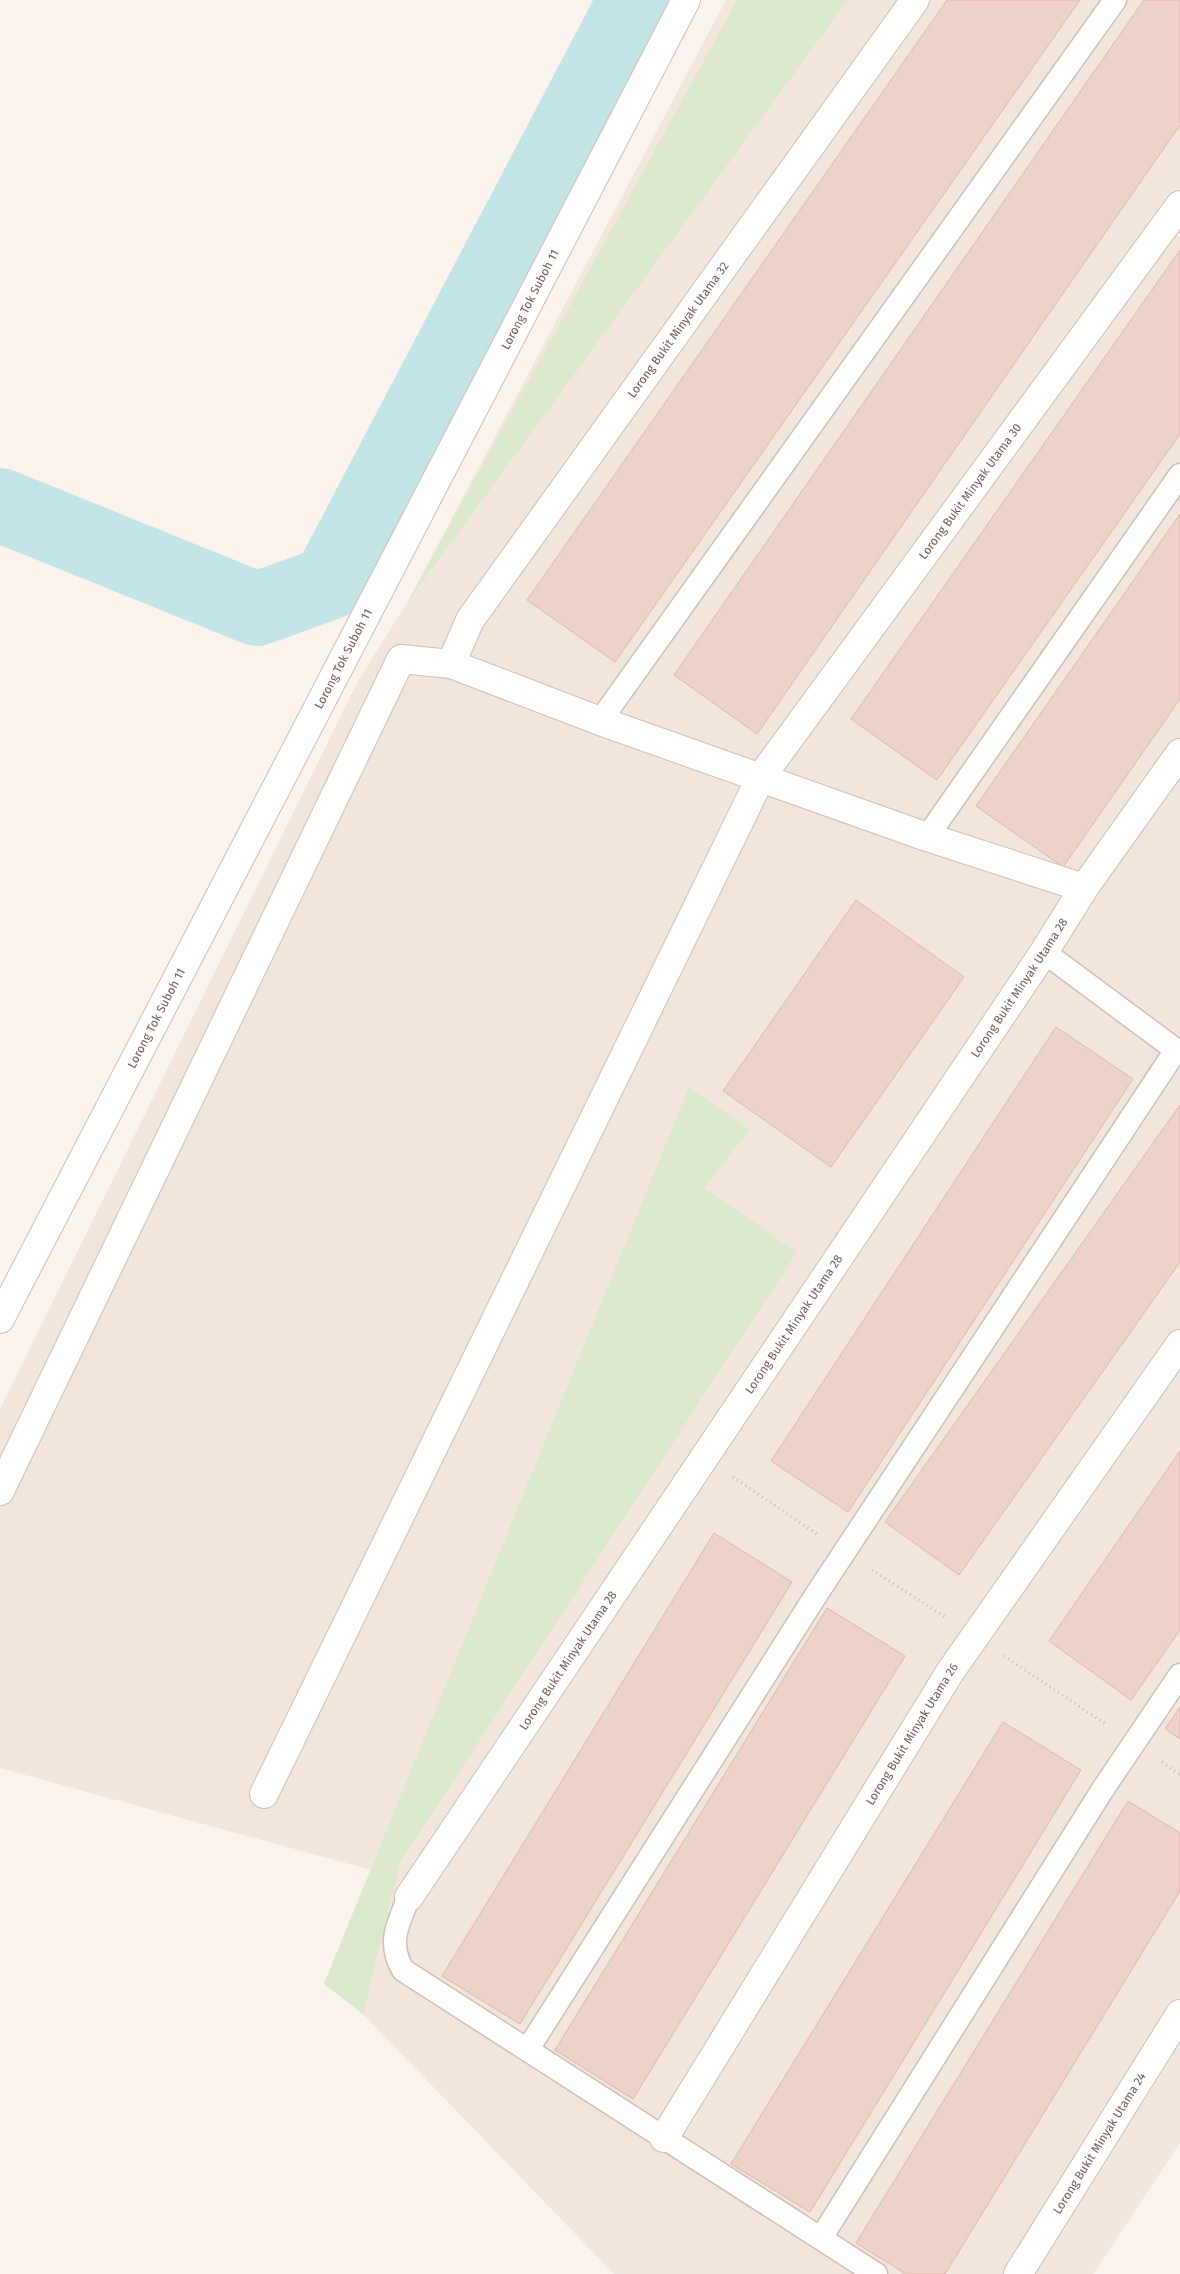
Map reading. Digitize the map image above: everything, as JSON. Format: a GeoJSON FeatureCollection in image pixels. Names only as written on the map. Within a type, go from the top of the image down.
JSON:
{"type":"FeatureCollection","features":[{"type":"Feature","properties":{"kind":"street","name":"Lorong Tok Suboh 11"},"geometry":{"type":"LineString","coordinates":[[0,1319],[686,0]]}},
{"type":"Feature","properties":{"kind":"street","name":"Lorong Bukit Minyak Utama 32"},"geometry":{"type":"LineString","coordinates":[[451,664],[470,620],[914,0]]}},
{"type":"Feature","properties":{"kind":"street","name":"Lorong Bukit Minyak Utama 30"},"geometry":{"type":"LineString","coordinates":[[264,1794],[761,777],[1180,204]]}},
{"type":"Feature","properties":{"kind":"street"},"geometry":{"type":"LineString","coordinates":[[0,1491],[401,659],[451,664],[600,721],[927,837],[1084,888]]}},
{"type":"Feature","properties":{"kind":"street","name":"Lorong Bukit Minyak Utama 28"},"geometry":{"type":"LineString","coordinates":[[409,1897],[1044,952],[1084,888],[1180,753]]}},
{"type":"Feature","properties":{"kind":"street","name":"Lorong Bukit Minyak Utama 26"},"geometry":{"type":"LineString","coordinates":[[664,2138],[950,1672],[1180,1344]]}},
{"type":"Feature","properties":{"kind":"street","name":"Lorong Bukit Minyak Utama 24"},"geometry":{"type":"LineString","coordinates":[[1018,2274],[1180,2014]]}},
{"type":"Feature","properties":{"kind":"lane"},"geometry":{"type":"LineString","coordinates":[[600,721],[1115,0]]}},
{"type":"Feature","properties":{"kind":"lane"},"geometry":{"type":"LineString","coordinates":[[927,837],[1180,476]]}},
{"type":"Feature","properties":{"kind":"lane"},"geometry":{"type":"LineString","coordinates":[[528,2049],[844,1552],[1176,1050],[1044,952]]}},
{"type":"Feature","properties":{"kind":"lane"},"geometry":{"type":"LineString","coordinates":[[821,2238],[1103,1789],[1180,1675]]}},
{"type":"Feature","properties":{"kind":"lane"},"geometry":{"type":"LineString","coordinates":[[409,1897],[398,1924],[394,1942],[397,1960],[403,1970],[876,2274]]}},
{"type":"Feature","properties":{"kind":"path"},"geometry":{"type":"LineString","coordinates":[[704,1457],[844,1552],[975,1636],[1180,1775]]}},
{"type":"Feature","properties":{"kind":"shaded area"},"geometry":{"type":"Polygon","coordinates":[[[726,0],[1180,0],[1180,2143],[1093,2274],[614,2274],[363,2014],[324,1984],[371,1870],[0,1768],[0,1409],[358,681],[407,603],[726,0]]]}},
{"type":"Feature","properties":{"kind":"green space"},"geometry":{"type":"Polygon","coordinates":[[[737,0],[848,0],[407,603],[737,0]]]}},
{"type":"Feature","properties":{"kind":"green space"},"geometry":{"type":"Polygon","coordinates":[[[689,1087],[750,1130],[704,1188],[797,1252],[400,1863],[363,2014],[324,1984],[689,1087]]]}},
{"type":"Feature","properties":{"kind":"building"},"geometry":{"type":"Polygon","coordinates":[[[947,0],[1080,0],[615,662],[527,600],[947,0]]]}},
{"type":"Feature","properties":{"kind":"building"},"geometry":{"type":"Polygon","coordinates":[[[1144,0],[1180,0],[1180,125],[757,734],[674,675],[1144,0]]]}},
{"type":"Feature","properties":{"kind":"building"},"geometry":{"type":"Polygon","coordinates":[[[1180,250],[1180,434],[937,780],[851,719],[1180,250]]]}},
{"type":"Feature","properties":{"kind":"building"},"geometry":{"type":"Polygon","coordinates":[[[1180,514],[1180,699],[1063,867],[976,806],[1180,514]]]}},
{"type":"Feature","properties":{"kind":"building"},"geometry":{"type":"Polygon","coordinates":[[[856,900],[964,977],[831,1167],[723,1091],[856,900]]]}},
{"type":"Feature","properties":{"kind":"building"},"geometry":{"type":"Polygon","coordinates":[[[1056,1027],[1133,1079],[848,1512],[771,1461],[1056,1027]]]}},
{"type":"Feature","properties":{"kind":"building"},"geometry":{"type":"Polygon","coordinates":[[[1180,1105],[1180,1262],[959,1575],[885,1522],[1180,1105]]]}},
{"type":"Feature","properties":{"kind":"building"},"geometry":{"type":"Polygon","coordinates":[[[1180,1451],[1180,1630],[1131,1700],[1049,1641],[1180,1451]]]}},
{"type":"Feature","properties":{"kind":"building"},"geometry":{"type":"Polygon","coordinates":[[[714,1533],[792,1582],[520,2024],[442,1976],[714,1533]]]}},
{"type":"Feature","properties":{"kind":"building"},"geometry":{"type":"Polygon","coordinates":[[[827,1608],[905,1656],[633,2099],[555,2050],[827,1608]]]}},
{"type":"Feature","properties":{"kind":"building"},"geometry":{"type":"Polygon","coordinates":[[[1180,1707],[1180,1739],[1165,1729],[1180,1707]]]}},
{"type":"Feature","properties":{"kind":"building"},"geometry":{"type":"Polygon","coordinates":[[[1003,1722],[1081,1770],[810,2212],[731,2164],[1003,1722]]]}},
{"type":"Feature","properties":{"kind":"building"},"geometry":{"type":"Polygon","coordinates":[[[1128,1801],[1180,1833],[1180,1891],[945,2274],[906,2274],[856,2243],[1128,1801]]]}},
{"type":"Feature","properties":{"kind":"waterway"},"geometry":{"type":"LineString","coordinates":[[0,505],[257,609],[329,583],[635,0]]}}]}
